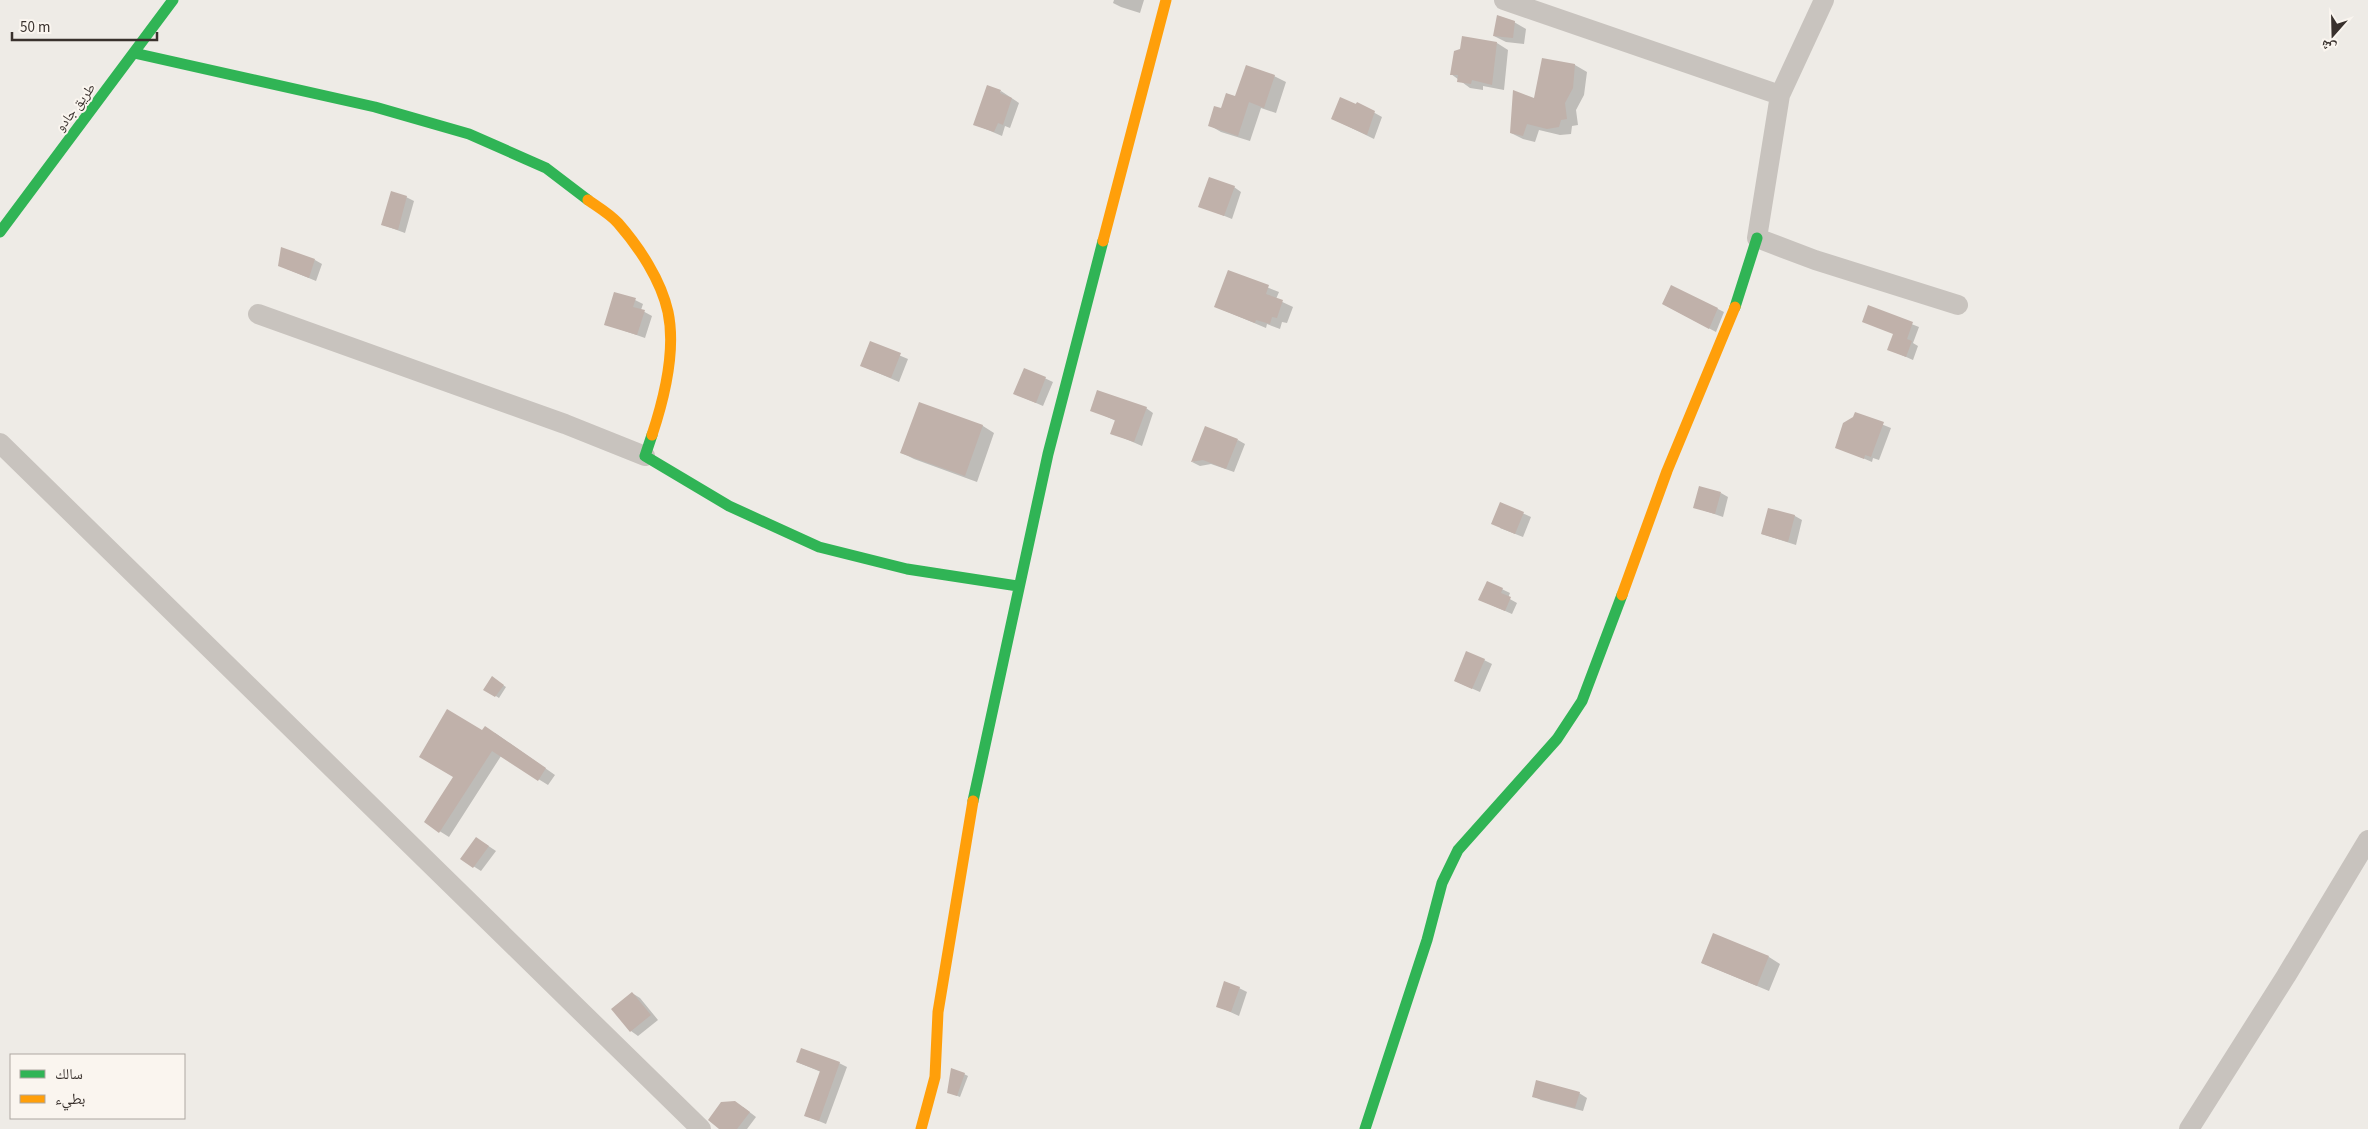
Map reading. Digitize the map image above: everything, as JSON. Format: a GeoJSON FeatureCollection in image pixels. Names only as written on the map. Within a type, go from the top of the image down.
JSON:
{"type":"FeatureCollection","features":[{"type":"Feature","properties":{"kind":"main road","name":"طريق جادو"},"geometry":{"type":"LineString","coordinates":[[0,232],[173,0]]}},
{"type":"Feature","properties":{"kind":"main road"},"geometry":{"type":"LineString","coordinates":[[921,1129],[935,1076],[938,1012],[957,909],[976,784],[1018,586],[1048,454],[1166,0]]}},
{"type":"Feature","properties":{"kind":"main road"},"geometry":{"type":"LineString","coordinates":[[134,53],[375,107],[469,134],[546,168],[617,222],[651,269],[668,312],[670,357],[663,403],[645,456],[729,506],[819,547],[907,569],[1018,586]]}},
{"type":"Feature","properties":{"kind":"main road"},"geometry":{"type":"LineString","coordinates":[[1365,1129],[1427,940],[1442,883],[1458,850],[1558,739],[1582,701],[1667,471],[1735,308],[1757,238]]}},
{"type":"Feature","properties":{"kind":"street"},"geometry":{"type":"LineString","coordinates":[[1504,0],[1780,96]]}},
{"type":"Feature","properties":{"kind":"street"},"geometry":{"type":"LineString","coordinates":[[1824,0],[1780,96],[1757,238],[1815,260],[1958,305]]}},
{"type":"Feature","properties":{"kind":"street"},"geometry":{"type":"LineString","coordinates":[[258,314],[565,424],[645,456]]}},
{"type":"Feature","properties":{"kind":"street"},"geometry":{"type":"LineString","coordinates":[[0,443],[701,1129]]}},
{"type":"Feature","properties":{"kind":"street"},"geometry":{"type":"LineString","coordinates":[[2190,1129],[2291,968],[2368,840]]}},
{"type":"Feature","properties":{"kind":"building"},"geometry":{"type":"Polygon","coordinates":[[[1497,15],[1515,21],[1513,38],[1493,36],[1497,15]]]}},
{"type":"Feature","properties":{"kind":"building"},"geometry":{"type":"Polygon","coordinates":[[[1462,36],[1497,42],[1492,85],[1472,80],[1471,84],[1457,82],[1458,75],[1450,75],[1454,51],[1460,49],[1462,36]]]}},
{"type":"Feature","properties":{"kind":"building"},"geometry":{"type":"Polygon","coordinates":[[[1542,58],[1575,64],[1573,88],[1565,103],[1567,119],[1561,120],[1559,127],[1547,129],[1527,124],[1523,136],[1510,133],[1513,90],[1534,98],[1542,58]]]}},
{"type":"Feature","properties":{"kind":"building"},"geometry":{"type":"Polygon","coordinates":[[[1246,65],[1275,75],[1264,108],[1249,102],[1238,136],[1208,126],[1214,106],[1221,108],[1226,93],[1235,96],[1246,65]]]}},
{"type":"Feature","properties":{"kind":"building"},"geometry":{"type":"Polygon","coordinates":[[[987,85],[1001,90],[1000,93],[1012,98],[1003,125],[998,123],[994,132],[973,125],[987,85]]]}},
{"type":"Feature","properties":{"kind":"building"},"geometry":{"type":"Polygon","coordinates":[[[1340,97],[1356,104],[1357,102],[1375,111],[1367,135],[1331,119],[1340,97]]]}},
{"type":"Feature","properties":{"kind":"building"},"geometry":{"type":"Polygon","coordinates":[[[1209,177],[1235,186],[1224,216],[1198,207],[1209,177]]]}},
{"type":"Feature","properties":{"kind":"building"},"geometry":{"type":"Polygon","coordinates":[[[391,191],[407,196],[398,230],[381,225],[391,191]]]}},
{"type":"Feature","properties":{"kind":"building"},"geometry":{"type":"Polygon","coordinates":[[[281,247],[315,259],[309,278],[278,266],[281,247]]]}},
{"type":"Feature","properties":{"kind":"building"},"geometry":{"type":"Polygon","coordinates":[[[1228,270],[1269,285],[1266,294],[1283,300],[1277,318],[1272,317],[1270,324],[1256,320],[1255,323],[1214,307],[1228,270]]]}},
{"type":"Feature","properties":{"kind":"building"},"geometry":{"type":"Polygon","coordinates":[[[1671,285],[1718,308],[1709,329],[1662,304],[1671,285]]]}},
{"type":"Feature","properties":{"kind":"building"},"geometry":{"type":"Polygon","coordinates":[[[614,292],[636,298],[633,307],[645,310],[637,335],[604,325],[614,292]]]}},
{"type":"Feature","properties":{"kind":"building"},"geometry":{"type":"Polygon","coordinates":[[[1868,305],[1913,322],[1907,339],[1912,341],[1906,357],[1887,350],[1893,334],[1862,322],[1868,305]]]}},
{"type":"Feature","properties":{"kind":"building"},"geometry":{"type":"Polygon","coordinates":[[[870,341],[901,353],[891,378],[860,366],[870,341]]]}},
{"type":"Feature","properties":{"kind":"building"},"geometry":{"type":"Polygon","coordinates":[[[1024,368],[1046,377],[1036,403],[1013,394],[1024,368]]]}},
{"type":"Feature","properties":{"kind":"building"},"geometry":{"type":"Polygon","coordinates":[[[1097,390],[1147,407],[1134,442],[1110,434],[1115,420],[1090,411],[1097,390]]]}},
{"type":"Feature","properties":{"kind":"building"},"geometry":{"type":"Polygon","coordinates":[[[919,402],[983,425],[965,476],[900,453],[919,402]]]}},
{"type":"Feature","properties":{"kind":"building"},"geometry":{"type":"Polygon","coordinates":[[[1855,412],[1884,422],[1871,457],[1865,455],[1864,459],[1835,448],[1843,423],[1853,417],[1855,412]]]}},
{"type":"Feature","properties":{"kind":"building"},"geometry":{"type":"Polygon","coordinates":[[[1205,426],[1238,439],[1226,469],[1203,460],[1191,462],[1205,426]]]}},
{"type":"Feature","properties":{"kind":"building"},"geometry":{"type":"Polygon","coordinates":[[[1699,486],[1721,492],[1715,514],[1693,508],[1699,486]]]}},
{"type":"Feature","properties":{"kind":"building"},"geometry":{"type":"Polygon","coordinates":[[[1500,502],[1524,512],[1515,534],[1491,524],[1500,502]]]}},
{"type":"Feature","properties":{"kind":"building"},"geometry":{"type":"Polygon","coordinates":[[[1768,508],[1795,515],[1788,542],[1761,534],[1768,508]]]}},
{"type":"Feature","properties":{"kind":"building"},"geometry":{"type":"Polygon","coordinates":[[[1487,581],[1503,588],[1501,593],[1511,597],[1505,611],[1478,600],[1487,581]]]}},
{"type":"Feature","properties":{"kind":"building"},"geometry":{"type":"Polygon","coordinates":[[[1466,651],[1485,659],[1472,689],[1454,681],[1466,651]]]}},
{"type":"Feature","properties":{"kind":"building"},"geometry":{"type":"Polygon","coordinates":[[[492,676],[504,685],[495,697],[483,690],[492,676]]]}},
{"type":"Feature","properties":{"kind":"building"},"geometry":{"type":"Polygon","coordinates":[[[447,709],[482,730],[485,726],[546,768],[538,781],[492,751],[439,833],[424,822],[453,777],[419,757],[447,709]]]}},
{"type":"Feature","properties":{"kind":"building"},"geometry":{"type":"Polygon","coordinates":[[[476,837],[489,846],[473,868],[460,859],[476,837]]]}},
{"type":"Feature","properties":{"kind":"building"},"geometry":{"type":"Polygon","coordinates":[[[1713,933],[1769,956],[1757,986],[1701,963],[1713,933]]]}},
{"type":"Feature","properties":{"kind":"building"},"geometry":{"type":"Polygon","coordinates":[[[1224,981],[1240,987],[1231,1012],[1216,1007],[1224,981]]]}},
{"type":"Feature","properties":{"kind":"building"},"geometry":{"type":"Polygon","coordinates":[[[632,992],[651,1015],[630,1032],[611,1009],[632,992]]]}},
{"type":"Feature","properties":{"kind":"building"},"geometry":{"type":"Polygon","coordinates":[[[801,1048],[840,1062],[819,1121],[804,1116],[820,1071],[796,1062],[801,1048]]]}},
{"type":"Feature","properties":{"kind":"building"},"geometry":{"type":"Polygon","coordinates":[[[951,1068],[965,1073],[957,1096],[947,1093],[951,1068]]]}},
{"type":"Feature","properties":{"kind":"building"},"geometry":{"type":"Polygon","coordinates":[[[1536,1080],[1580,1092],[1575,1108],[1532,1097],[1536,1080]]]}},
{"type":"Feature","properties":{"kind":"building"},"geometry":{"type":"Polygon","coordinates":[[[735,1101],[750,1112],[737,1129],[719,1129],[708,1120],[721,1102],[735,1101]]]}},
{"type":"Feature","properties":{"kind":"traffic: fast"},"geometry":{"type":"LineString","coordinates":[[0,232],[173,0]]}},
{"type":"Feature","properties":{"kind":"traffic: fast"},"geometry":{"type":"LineString","coordinates":[[134,53],[375,107],[469,134],[546,168],[588,200]]}},
{"type":"Feature","properties":{"kind":"traffic: fast"},"geometry":{"type":"LineString","coordinates":[[1735,307],[1757,238]]}},
{"type":"Feature","properties":{"kind":"traffic: fast"},"geometry":{"type":"LineString","coordinates":[[973,801],[1048,454],[1103,241]]}},
{"type":"Feature","properties":{"kind":"traffic: fast"},"geometry":{"type":"LineString","coordinates":[[652,435],[645,456],[729,506],[819,547],[907,569],[1018,586]]}},
{"type":"Feature","properties":{"kind":"traffic: fast"},"geometry":{"type":"LineString","coordinates":[[1365,1129],[1427,940],[1442,883],[1458,850],[1557,739],[1582,701],[1622,595]]}},
{"type":"Feature","properties":{"kind":"traffic: slow"},"geometry":{"type":"LineString","coordinates":[[1103,241],[1166,0]]}},
{"type":"Feature","properties":{"kind":"traffic: slow"},"geometry":{"type":"LineString","coordinates":[[588,200],[615,220],[626,232],[655,276],[665,300],[670,327],[670,358],[661,406],[652,435]]}},
{"type":"Feature","properties":{"kind":"traffic: slow"},"geometry":{"type":"LineString","coordinates":[[1622,595],[1667,471],[1735,307]]}},
{"type":"Feature","properties":{"kind":"traffic: slow"},"geometry":{"type":"LineString","coordinates":[[921,1129],[935,1077],[938,1012],[973,801]]}}]}
